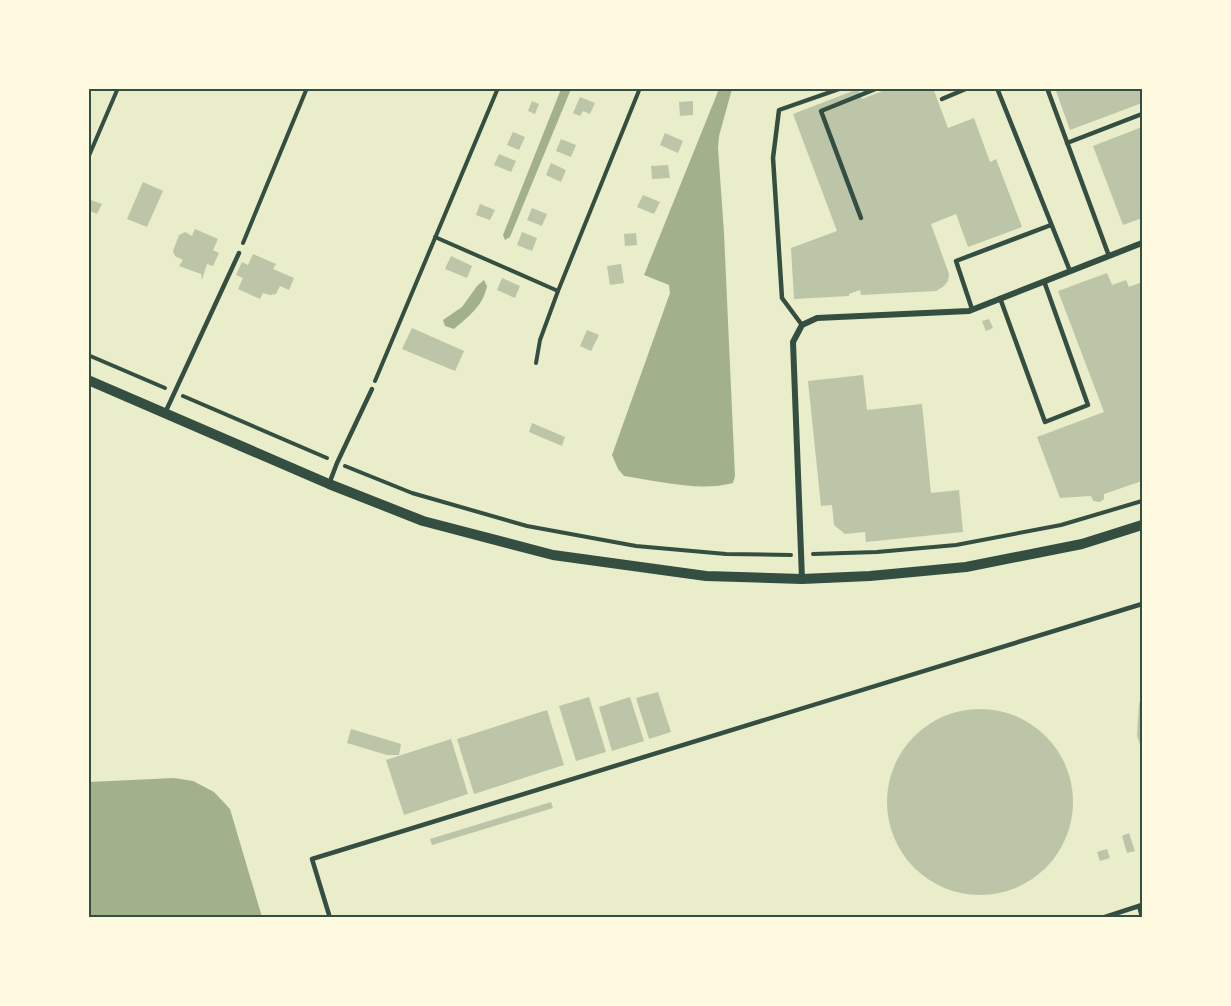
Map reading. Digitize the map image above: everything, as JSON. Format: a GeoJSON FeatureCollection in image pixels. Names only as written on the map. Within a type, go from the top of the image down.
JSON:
{"type":"FeatureCollection","features":[{"type":"Feature","properties":{"kind":"street"},"geometry":{"type":"LineString","coordinates":[[802,579],[793,342],[802,325],[817,318],[969,310],[1143,243]]}},
{"type":"Feature","properties":{"kind":"street"},"geometry":{"type":"LineString","coordinates":[[88,380],[329,484],[423,521],[553,555],[706,576],[802,579],[870,576],[966,567],[1082,544],[1143,525]]}},
{"type":"Feature","properties":{"kind":"lane"},"geometry":{"type":"LineString","coordinates":[[802,325],[782,298],[772,158],[779,110],[842,88]]}},
{"type":"Feature","properties":{"kind":"lane"},"geometry":{"type":"LineString","coordinates":[[861,218],[821,111],[878,88]]}},
{"type":"Feature","properties":{"kind":"lane"},"geometry":{"type":"LineString","coordinates":[[942,99],[968,88]]}},
{"type":"Feature","properties":{"kind":"lane"},"geometry":{"type":"LineString","coordinates":[[997,88],[1070,271]]}},
{"type":"Feature","properties":{"kind":"lane"},"geometry":{"type":"LineString","coordinates":[[1047,88],[1109,256]]}},
{"type":"Feature","properties":{"kind":"lane"},"geometry":{"type":"LineString","coordinates":[[1067,143],[1143,114]]}},
{"type":"Feature","properties":{"kind":"lane"},"geometry":{"type":"LineString","coordinates":[[972,309],[956,261],[1051,225]]}},
{"type":"Feature","properties":{"kind":"lane"},"geometry":{"type":"LineString","coordinates":[[165,413],[239,253]]}},
{"type":"Feature","properties":{"kind":"lane"},"geometry":{"type":"LineString","coordinates":[[1000,298],[1045,422],[1088,405],[1044,281]]}},
{"type":"Feature","properties":{"kind":"lane"},"geometry":{"type":"LineString","coordinates":[[329,484],[372,389]]}},
{"type":"Feature","properties":{"kind":"lane"},"geometry":{"type":"LineString","coordinates":[[330,918],[312,859],[1143,604]]}},
{"type":"Feature","properties":{"kind":"lane"},"geometry":{"type":"LineString","coordinates":[[1102,918],[1141,906],[1143,917]]}},
{"type":"Feature","properties":{"kind":"path"},"geometry":{"type":"LineString","coordinates":[[88,158],[118,88]]}},
{"type":"Feature","properties":{"kind":"path"},"geometry":{"type":"LineString","coordinates":[[239,253],[307,88]]}},
{"type":"Feature","properties":{"kind":"path"},"geometry":{"type":"LineString","coordinates":[[372,389],[498,88]]}},
{"type":"Feature","properties":{"kind":"path"},"geometry":{"type":"LineString","coordinates":[[536,363],[540,340],[558,291],[640,88]]}},
{"type":"Feature","properties":{"kind":"path"},"geometry":{"type":"LineString","coordinates":[[435,237],[558,291]]}},
{"type":"Feature","properties":{"kind":"path"},"geometry":{"type":"LineString","coordinates":[[88,355],[412,493],[527,526],[636,546],[726,554],[801,555],[878,552],[956,545],[1061,525],[1143,501]]}},
{"type":"Feature","properties":{"kind":"shaded area"},"geometry":{"type":"Polygon","coordinates":[[[561,89],[571,89],[510,237],[505,240],[503,235],[561,89]]]}},
{"type":"Feature","properties":{"kind":"shaded area"},"geometry":{"type":"Polygon","coordinates":[[[719,89],[732,89],[718,148],[735,476],[733,483],[693,486],[624,476],[612,455],[670,293],[669,285],[644,275],[719,89]]]}},
{"type":"Feature","properties":{"kind":"shaded area"},"geometry":{"type":"Polygon","coordinates":[[[484,280],[487,286],[485,293],[475,310],[454,329],[445,326],[443,320],[462,307],[484,280]]]}},
{"type":"Feature","properties":{"kind":"shaded area"},"geometry":{"type":"Polygon","coordinates":[[[174,778],[193,781],[214,792],[230,809],[262,917],[89,917],[89,782],[174,778]]]}},
{"type":"Feature","properties":{"kind":"building"},"geometry":{"type":"Polygon","coordinates":[[[890,88],[933,88],[948,128],[974,118],[990,162],[996,159],[1022,227],[968,247],[956,214],[931,224],[949,274],[948,281],[936,291],[861,295],[860,290],[849,296],[794,299],[791,248],[837,231],[793,114],[858,89],[862,99],[890,88]]]}},
{"type":"Feature","properties":{"kind":"building"},"geometry":{"type":"Polygon","coordinates":[[[1055,88],[1142,88],[1142,103],[1070,130],[1055,88]]]}},
{"type":"Feature","properties":{"kind":"building"},"geometry":{"type":"Polygon","coordinates":[[[580,97],[595,103],[590,114],[583,111],[580,116],[573,113],[580,97]]]}},
{"type":"Feature","properties":{"kind":"building"},"geometry":{"type":"Polygon","coordinates":[[[532,101],[539,104],[535,114],[528,111],[532,101]]]}},
{"type":"Feature","properties":{"kind":"building"},"geometry":{"type":"Polygon","coordinates":[[[693,101],[693,115],[680,116],[679,102],[693,101]]]}},
{"type":"Feature","properties":{"kind":"building"},"geometry":{"type":"Polygon","coordinates":[[[1142,127],[1142,218],[1123,225],[1093,146],[1142,127]]]}},
{"type":"Feature","properties":{"kind":"building"},"geometry":{"type":"Polygon","coordinates":[[[513,132],[525,137],[519,150],[507,145],[513,132]]]}},
{"type":"Feature","properties":{"kind":"building"},"geometry":{"type":"Polygon","coordinates":[[[665,133],[683,141],[678,153],[660,145],[665,133]]]}},
{"type":"Feature","properties":{"kind":"building"},"geometry":{"type":"Polygon","coordinates":[[[561,139],[576,145],[571,157],[556,151],[561,139]]]}},
{"type":"Feature","properties":{"kind":"building"},"geometry":{"type":"Polygon","coordinates":[[[499,154],[516,161],[511,172],[494,165],[499,154]]]}},
{"type":"Feature","properties":{"kind":"building"},"geometry":{"type":"Polygon","coordinates":[[[551,163],[566,170],[561,182],[546,175],[551,163]]]}},
{"type":"Feature","properties":{"kind":"building"},"geometry":{"type":"Polygon","coordinates":[[[668,165],[670,178],[652,179],[651,166],[668,165]]]}},
{"type":"Feature","properties":{"kind":"building"},"geometry":{"type":"Polygon","coordinates":[[[143,182],[163,191],[147,227],[127,219],[143,182]]]}},
{"type":"Feature","properties":{"kind":"building"},"geometry":{"type":"Polygon","coordinates":[[[643,195],[660,202],[654,214],[637,207],[643,195]]]}},
{"type":"Feature","properties":{"kind":"building"},"geometry":{"type":"Polygon","coordinates":[[[88,199],[102,204],[97,214],[88,210],[88,199]]]}},
{"type":"Feature","properties":{"kind":"building"},"geometry":{"type":"Polygon","coordinates":[[[480,204],[495,210],[490,220],[476,215],[480,204]]]}},
{"type":"Feature","properties":{"kind":"building"},"geometry":{"type":"Polygon","coordinates":[[[532,208],[547,214],[542,226],[527,220],[532,208]]]}},
{"type":"Feature","properties":{"kind":"building"},"geometry":{"type":"Polygon","coordinates":[[[195,229],[218,239],[213,250],[219,253],[213,266],[207,264],[202,280],[201,274],[179,266],[183,260],[175,256],[173,251],[179,235],[185,232],[192,236],[195,229]]]}},
{"type":"Feature","properties":{"kind":"building"},"geometry":{"type":"Polygon","coordinates":[[[522,232],[537,238],[532,251],[517,245],[522,232]]]}},
{"type":"Feature","properties":{"kind":"building"},"geometry":{"type":"Polygon","coordinates":[[[636,233],[637,245],[625,246],[624,234],[636,233]]]}},
{"type":"Feature","properties":{"kind":"building"},"geometry":{"type":"Polygon","coordinates":[[[253,254],[276,264],[273,269],[294,278],[289,290],[280,286],[276,294],[263,293],[260,299],[238,289],[243,278],[236,275],[242,262],[248,265],[253,254]]]}},
{"type":"Feature","properties":{"kind":"building"},"geometry":{"type":"Polygon","coordinates":[[[451,256],[472,266],[467,278],[445,269],[451,256]]]}},
{"type":"Feature","properties":{"kind":"building"},"geometry":{"type":"Polygon","coordinates":[[[621,264],[624,283],[610,285],[607,266],[621,264]]]}},
{"type":"Feature","properties":{"kind":"building"},"geometry":{"type":"Polygon","coordinates":[[[1107,273],[1112,285],[1126,280],[1129,287],[1142,282],[1142,481],[1104,494],[1104,499],[1100,502],[1093,501],[1091,496],[1060,498],[1037,437],[1104,412],[1058,291],[1107,273]]]}},
{"type":"Feature","properties":{"kind":"building"},"geometry":{"type":"Polygon","coordinates":[[[502,278],[520,286],[515,298],[497,290],[502,278]]]}},
{"type":"Feature","properties":{"kind":"building"},"geometry":{"type":"Polygon","coordinates":[[[989,319],[993,328],[986,331],[982,321],[989,319]]]}},
{"type":"Feature","properties":{"kind":"building"},"geometry":{"type":"Polygon","coordinates":[[[412,328],[464,351],[455,371],[402,349],[412,328]]]}},
{"type":"Feature","properties":{"kind":"building"},"geometry":{"type":"Polygon","coordinates":[[[587,330],[599,335],[591,351],[580,346],[587,330]]]}},
{"type":"Feature","properties":{"kind":"building"},"geometry":{"type":"Polygon","coordinates":[[[863,375],[867,410],[922,404],[931,493],[959,490],[963,532],[866,542],[865,532],[845,534],[834,525],[832,505],[821,506],[808,381],[863,375]]]}},
{"type":"Feature","properties":{"kind":"building"},"geometry":{"type":"Polygon","coordinates":[[[532,423],[565,437],[562,446],[529,432],[532,423]]]}},
{"type":"Feature","properties":{"kind":"building"},"geometry":{"type":"Polygon","coordinates":[[[658,692],[671,732],[649,739],[636,698],[658,692]]]}},
{"type":"Feature","properties":{"kind":"building"},"geometry":{"type":"Polygon","coordinates":[[[1142,696],[1142,751],[1137,736],[1139,704],[1142,696]]]}},
{"type":"Feature","properties":{"kind":"building"},"geometry":{"type":"Polygon","coordinates":[[[589,697],[606,752],[576,761],[559,706],[589,697]]]}},
{"type":"Feature","properties":{"kind":"building"},"geometry":{"type":"Polygon","coordinates":[[[630,697],[644,741],[612,751],[599,707],[630,697]]]}},
{"type":"Feature","properties":{"kind":"building"},"geometry":{"type":"Polygon","coordinates":[[[980,709],[1015,716],[1046,736],[1066,767],[1073,802],[1066,837],[1046,868],[1015,888],[980,895],[945,888],[914,868],[894,837],[887,802],[894,767],[914,736],[945,716],[980,709]]]}},
{"type":"Feature","properties":{"kind":"building"},"geometry":{"type":"Polygon","coordinates":[[[547,710],[564,765],[474,794],[457,739],[547,710]]]}},
{"type":"Feature","properties":{"kind":"building"},"geometry":{"type":"Polygon","coordinates":[[[351,729],[401,744],[399,755],[387,755],[347,743],[351,729]]]}},
{"type":"Feature","properties":{"kind":"building"},"geometry":{"type":"Polygon","coordinates":[[[451,739],[468,794],[404,815],[386,760],[451,739]]]}},
{"type":"Feature","properties":{"kind":"building"},"geometry":{"type":"Polygon","coordinates":[[[551,802],[553,808],[432,845],[430,839],[551,802]]]}},
{"type":"Feature","properties":{"kind":"building"},"geometry":{"type":"Polygon","coordinates":[[[1129,833],[1135,851],[1127,853],[1122,836],[1129,833]]]}},
{"type":"Feature","properties":{"kind":"building"},"geometry":{"type":"Polygon","coordinates":[[[1107,849],[1110,858],[1100,861],[1097,852],[1107,849]]]}}]}
